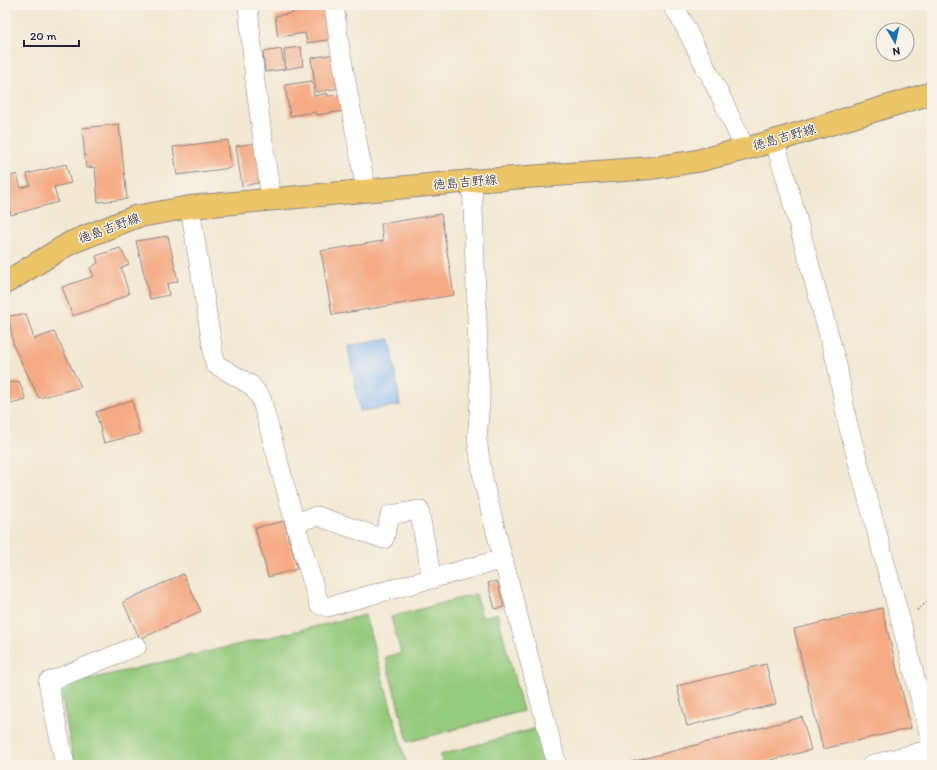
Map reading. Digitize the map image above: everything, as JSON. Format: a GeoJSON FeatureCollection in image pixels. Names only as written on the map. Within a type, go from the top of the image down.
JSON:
{"type":"FeatureCollection","features":[{"type":"Feature","properties":{"kind":"main road","name":"徳島吉野線"},"geometry":{"type":"LineString","coordinates":[[5,283],[70,243],[135,217],[190,207],[472,181],[652,168],[697,161],[774,141],[932,93]]}},
{"type":"Feature","properties":{"kind":"street"},"geometry":{"type":"LineString","coordinates":[[248,5],[255,82],[271,199]]}},
{"type":"Feature","properties":{"kind":"street"},"geometry":{"type":"LineString","coordinates":[[334,5],[340,49],[366,190]]}},
{"type":"Feature","properties":{"kind":"street"},"geometry":{"type":"LineString","coordinates":[[672,5],[680,17],[722,99],[745,149]]}},
{"type":"Feature","properties":{"kind":"street"},"geometry":{"type":"LineString","coordinates":[[774,141],[785,175],[837,365],[847,421],[897,607],[932,746]]}},
{"type":"Feature","properties":{"kind":"street"},"geometry":{"type":"LineString","coordinates":[[472,181],[480,401],[477,440],[484,484],[557,765]]}},
{"type":"Feature","properties":{"kind":"street"},"geometry":{"type":"LineString","coordinates":[[190,207],[215,364],[251,384],[261,398],[319,604],[327,607],[503,559]]}},
{"type":"Feature","properties":{"kind":"street"},"geometry":{"type":"LineString","coordinates":[[295,522],[317,516],[384,539],[390,515],[419,510],[432,579]]}},
{"type":"Feature","properties":{"kind":"street"},"geometry":{"type":"LineString","coordinates":[[65,765],[48,682],[137,646]]}},
{"type":"Feature","properties":{"kind":"street"},"geometry":{"type":"LineString","coordinates":[[871,765],[932,749]]}},
{"type":"Feature","properties":{"kind":"green space"},"geometry":{"type":"Polygon","coordinates":[[[476,594],[482,617],[497,613],[523,711],[408,742],[385,657],[401,653],[391,617],[476,594]]]}},
{"type":"Feature","properties":{"kind":"green space"},"geometry":{"type":"Polygon","coordinates":[[[365,615],[407,765],[74,765],[60,686],[365,615]]]}},
{"type":"Feature","properties":{"kind":"green space"},"geometry":{"type":"Polygon","coordinates":[[[537,728],[547,765],[443,765],[440,755],[537,728]]]}},
{"type":"Feature","properties":{"kind":"water"},"geometry":{"type":"Polygon","coordinates":[[[390,339],[400,405],[360,411],[348,346],[390,339]]]}},
{"type":"Feature","properties":{"kind":"building"},"geometry":{"type":"Polygon","coordinates":[[[306,5],[328,5],[333,39],[307,43],[305,33],[278,37],[275,16],[293,13],[292,8],[306,5]]]}},
{"type":"Feature","properties":{"kind":"building"},"geometry":{"type":"Polygon","coordinates":[[[301,47],[303,66],[286,69],[284,49],[301,47]]]}},
{"type":"Feature","properties":{"kind":"building"},"geometry":{"type":"Polygon","coordinates":[[[281,49],[285,69],[265,72],[263,52],[281,49]]]}},
{"type":"Feature","properties":{"kind":"building"},"geometry":{"type":"Polygon","coordinates":[[[334,54],[340,88],[316,92],[311,58],[334,54]]]}},
{"type":"Feature","properties":{"kind":"building"},"geometry":{"type":"Polygon","coordinates":[[[312,81],[314,96],[327,93],[328,96],[342,95],[344,111],[316,115],[316,112],[290,116],[285,85],[312,81]]]}},
{"type":"Feature","properties":{"kind":"building"},"geometry":{"type":"Polygon","coordinates":[[[119,124],[127,199],[98,202],[95,167],[86,168],[82,128],[119,124]]]}},
{"type":"Feature","properties":{"kind":"building"},"geometry":{"type":"Polygon","coordinates":[[[228,140],[231,168],[177,175],[173,147],[228,140]]]}},
{"type":"Feature","properties":{"kind":"building"},"geometry":{"type":"Polygon","coordinates":[[[257,143],[263,182],[242,186],[236,146],[257,143]]]}},
{"type":"Feature","properties":{"kind":"building"},"geometry":{"type":"Polygon","coordinates":[[[66,164],[71,183],[54,187],[58,202],[11,215],[5,196],[5,178],[17,174],[21,188],[30,185],[27,174],[66,164]]]}},
{"type":"Feature","properties":{"kind":"building"},"geometry":{"type":"Polygon","coordinates":[[[441,214],[454,295],[332,315],[321,251],[383,241],[381,224],[441,214]]]}},
{"type":"Feature","properties":{"kind":"building"},"geometry":{"type":"Polygon","coordinates":[[[168,236],[178,281],[167,284],[169,295],[150,299],[136,241],[168,236]]]}},
{"type":"Feature","properties":{"kind":"building"},"geometry":{"type":"Polygon","coordinates":[[[120,248],[129,264],[121,268],[129,294],[107,304],[73,316],[62,287],[94,276],[90,268],[98,263],[96,256],[120,248]]]}},
{"type":"Feature","properties":{"kind":"building"},"geometry":{"type":"Polygon","coordinates":[[[26,314],[34,339],[54,332],[81,387],[39,398],[14,347],[8,316],[26,314]]]}},
{"type":"Feature","properties":{"kind":"building"},"geometry":{"type":"Polygon","coordinates":[[[19,381],[26,400],[6,405],[5,384],[19,381]]]}},
{"type":"Feature","properties":{"kind":"building"},"geometry":{"type":"Polygon","coordinates":[[[132,400],[140,434],[104,443],[96,412],[132,400]]]}},
{"type":"Feature","properties":{"kind":"building"},"geometry":{"type":"Polygon","coordinates":[[[284,521],[297,569],[268,577],[255,528],[284,521]]]}},
{"type":"Feature","properties":{"kind":"building"},"geometry":{"type":"Polygon","coordinates":[[[183,574],[201,611],[140,639],[123,602],[183,574]]]}},
{"type":"Feature","properties":{"kind":"building"},"geometry":{"type":"Polygon","coordinates":[[[497,581],[504,607],[495,609],[488,583],[497,581]]]}},
{"type":"Feature","properties":{"kind":"building"},"geometry":{"type":"Polygon","coordinates":[[[882,608],[911,728],[823,749],[794,629],[882,608]]]}},
{"type":"Feature","properties":{"kind":"building"},"geometry":{"type":"Polygon","coordinates":[[[766,664],[776,704],[687,726],[677,686],[766,664]]]}},
{"type":"Feature","properties":{"kind":"building"},"geometry":{"type":"Polygon","coordinates":[[[802,717],[811,750],[751,765],[620,765],[802,717]]]}}]}
